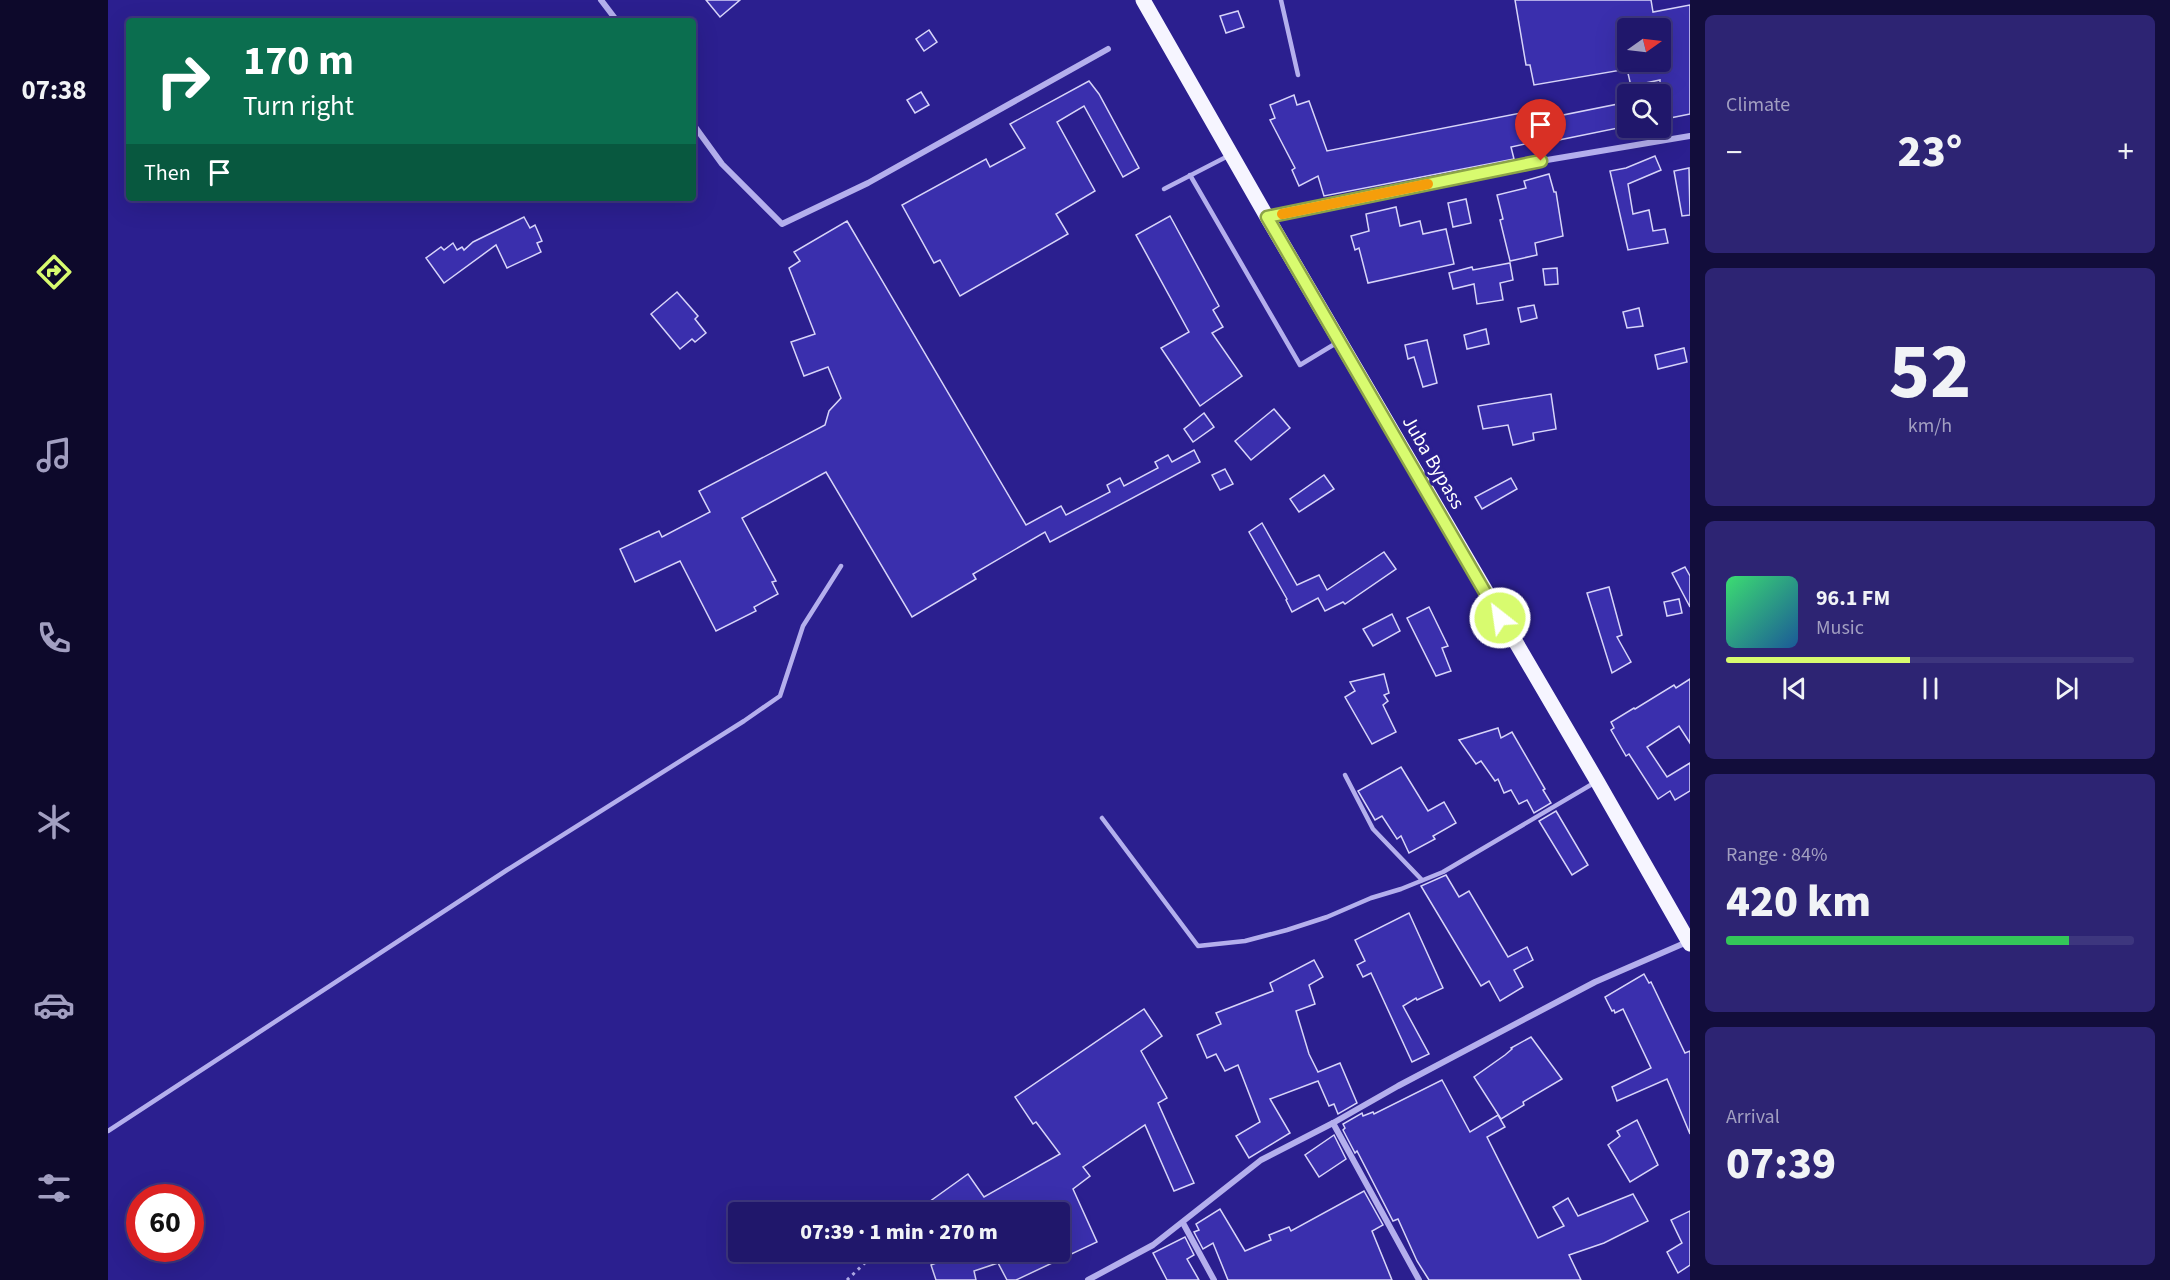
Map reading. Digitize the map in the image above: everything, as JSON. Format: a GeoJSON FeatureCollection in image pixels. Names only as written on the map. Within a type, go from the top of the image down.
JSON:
{"type":"FeatureCollection","features":[{"type":"Feature","properties":{"kind":"main road","name":"Juba Bypass"},"geometry":{"type":"LineString","coordinates":[[1143,0],[1689,943]]}},
{"type":"Feature","properties":{"kind":"street"},"geometry":{"type":"LineString","coordinates":[[602,0],[615,18]]}},
{"type":"Feature","properties":{"kind":"street"},"geometry":{"type":"LineString","coordinates":[[696,128],[722,164],[782,224],[868,183],[1108,50]]}},
{"type":"Feature","properties":{"kind":"street"},"geometry":{"type":"LineString","coordinates":[[1267,217],[1541,161],[1690,136]]}},
{"type":"Feature","properties":{"kind":"street"},"geometry":{"type":"LineString","coordinates":[[1089,1280],[1153,1245],[1261,1160],[1595,982],[1689,943]]}},
{"type":"Feature","properties":{"kind":"street"},"geometry":{"type":"LineString","coordinates":[[1333,1123],[1419,1280]]}},
{"type":"Feature","properties":{"kind":"street"},"geometry":{"type":"LineString","coordinates":[[1183,1223],[1215,1280]]}},
{"type":"Feature","properties":{"kind":"lane"},"geometry":{"type":"LineString","coordinates":[[1281,0],[1298,75]]}},
{"type":"Feature","properties":{"kind":"lane"},"geometry":{"type":"LineString","coordinates":[[1164,189],[1231,154]]}},
{"type":"Feature","properties":{"kind":"lane"},"geometry":{"type":"LineString","coordinates":[[1191,174],[1300,365],[1340,341]]}},
{"type":"Feature","properties":{"kind":"lane"},"geometry":{"type":"LineString","coordinates":[[108,1131],[507,870],[780,696],[803,626],[841,566]]}},
{"type":"Feature","properties":{"kind":"lane"},"geometry":{"type":"LineString","coordinates":[[1346,775],[1373,829],[1422,880]]}},
{"type":"Feature","properties":{"kind":"lane"},"geometry":{"type":"LineString","coordinates":[[1102,818],[1198,946],[1245,941],[1287,930],[1327,917],[1371,898],[1401,890],[1443,872],[1597,781]]}},
{"type":"Feature","properties":{"kind":"path"},"geometry":{"type":"LineString","coordinates":[[846,1280],[866,1262]]}},
{"type":"Feature","properties":{"kind":"building"},"geometry":{"type":"Polygon","coordinates":[[[706,0],[740,0],[720,17],[706,0]]]}},
{"type":"Feature","properties":{"kind":"building"},"geometry":{"type":"Polygon","coordinates":[[[1515,0],[1651,0],[1653,12],[1690,5],[1690,114],[1671,118],[1671,84],[1660,84],[1660,80],[1631,84],[1628,72],[1671,72],[1671,18],[1617,18],[1617,71],[1534,85],[1530,65],[1526,65],[1515,0]]]}},
{"type":"Feature","properties":{"kind":"building"},"geometry":{"type":"Polygon","coordinates":[[[1238,11],[1244,27],[1226,33],[1220,16],[1238,11]]]}},
{"type":"Feature","properties":{"kind":"building"},"geometry":{"type":"Polygon","coordinates":[[[929,30],[937,42],[924,51],[916,39],[929,30]]]}},
{"type":"Feature","properties":{"kind":"building"},"geometry":{"type":"Polygon","coordinates":[[[1089,81],[1099,94],[1139,168],[1123,177],[1084,106],[1057,122],[1095,191],[1056,214],[1068,234],[960,296],[940,260],[934,263],[902,205],[986,159],[990,167],[1025,148],[1010,124],[1089,81]]]}},
{"type":"Feature","properties":{"kind":"building"},"geometry":{"type":"Polygon","coordinates":[[[921,92],[929,105],[915,113],[907,100],[921,92]]]}},
{"type":"Feature","properties":{"kind":"building"},"geometry":{"type":"Polygon","coordinates":[[[1294,95],[1297,105],[1309,101],[1327,151],[1536,110],[1538,120],[1617,104],[1617,128],[1544,143],[1544,140],[1511,147],[1514,159],[1324,196],[1318,176],[1299,186],[1292,170],[1295,168],[1270,120],[1275,118],[1270,105],[1294,95]]]}},
{"type":"Feature","properties":{"kind":"building"},"geometry":{"type":"Polygon","coordinates":[[[1655,156],[1661,170],[1628,184],[1633,214],[1649,210],[1653,231],[1665,229],[1668,243],[1628,250],[1610,171],[1626,168],[1655,156]]]}},
{"type":"Feature","properties":{"kind":"building"},"geometry":{"type":"Polygon","coordinates":[[[1689,168],[1690,215],[1682,216],[1674,171],[1689,168]]]}},
{"type":"Feature","properties":{"kind":"building"},"geometry":{"type":"Polygon","coordinates":[[[1549,174],[1554,192],[1556,192],[1563,236],[1535,243],[1537,255],[1510,261],[1500,220],[1503,219],[1497,195],[1526,188],[1524,181],[1549,174]]]}},
{"type":"Feature","properties":{"kind":"building"},"geometry":{"type":"Polygon","coordinates":[[[1466,199],[1471,223],[1453,227],[1448,203],[1466,199]]]}},
{"type":"Feature","properties":{"kind":"building"},"geometry":{"type":"Polygon","coordinates":[[[1396,207],[1400,226],[1420,221],[1423,234],[1446,229],[1454,264],[1368,283],[1359,248],[1355,250],[1351,236],[1369,231],[1366,214],[1396,207]]]}},
{"type":"Feature","properties":{"kind":"building"},"geometry":{"type":"Polygon","coordinates":[[[1170,216],[1219,306],[1213,310],[1223,327],[1212,333],[1242,376],[1200,406],[1161,348],[1189,332],[1136,235],[1170,216]]]}},
{"type":"Feature","properties":{"kind":"building"},"geometry":{"type":"Polygon","coordinates":[[[524,217],[530,228],[535,225],[542,241],[537,243],[541,252],[507,268],[496,245],[444,283],[426,258],[441,247],[444,250],[453,243],[457,250],[462,247],[464,250],[473,242],[524,217]]]}},
{"type":"Feature","properties":{"kind":"building"},"geometry":{"type":"Polygon","coordinates":[[[847,221],[1026,525],[1061,506],[1066,515],[1110,492],[1107,485],[1120,478],[1124,486],[1158,468],[1155,462],[1168,455],[1172,462],[1194,450],[1200,462],[1050,542],[1045,532],[973,574],[976,579],[912,617],[826,472],[742,518],[776,581],[772,582],[778,594],[754,607],[756,611],[716,631],[680,561],[635,582],[620,549],[659,531],[662,537],[710,512],[699,491],[825,425],[829,411],[841,398],[828,367],[804,376],[791,342],[815,334],[789,268],[800,261],[794,252],[847,221]]]}},
{"type":"Feature","properties":{"kind":"building"},"geometry":{"type":"Polygon","coordinates":[[[1510,263],[1513,280],[1500,283],[1503,300],[1477,304],[1474,284],[1453,289],[1449,273],[1472,267],[1473,270],[1510,263]]]}},
{"type":"Feature","properties":{"kind":"building"},"geometry":{"type":"Polygon","coordinates":[[[1557,268],[1558,284],[1545,285],[1543,269],[1557,268]]]}},
{"type":"Feature","properties":{"kind":"building"},"geometry":{"type":"Polygon","coordinates":[[[677,292],[698,316],[695,319],[706,333],[695,342],[692,339],[680,349],[651,314],[677,292]]]}},
{"type":"Feature","properties":{"kind":"building"},"geometry":{"type":"Polygon","coordinates":[[[1534,305],[1537,318],[1521,322],[1518,308],[1534,305]]]}},
{"type":"Feature","properties":{"kind":"building"},"geometry":{"type":"Polygon","coordinates":[[[1639,308],[1643,326],[1627,328],[1623,312],[1639,308]]]}},
{"type":"Feature","properties":{"kind":"building"},"geometry":{"type":"Polygon","coordinates":[[[1486,329],[1489,344],[1467,349],[1464,335],[1486,329]]]}},
{"type":"Feature","properties":{"kind":"building"},"geometry":{"type":"Polygon","coordinates":[[[1427,340],[1437,383],[1423,387],[1414,357],[1408,359],[1405,345],[1427,340]]]}},
{"type":"Feature","properties":{"kind":"building"},"geometry":{"type":"Polygon","coordinates":[[[1684,348],[1687,362],[1658,369],[1655,355],[1684,348]]]}},
{"type":"Feature","properties":{"kind":"building"},"geometry":{"type":"Polygon","coordinates":[[[1551,394],[1556,429],[1533,433],[1534,440],[1513,445],[1508,425],[1483,429],[1478,406],[1551,394]]]}},
{"type":"Feature","properties":{"kind":"building"},"geometry":{"type":"Polygon","coordinates":[[[1274,409],[1290,428],[1251,460],[1235,441],[1274,409]]]}},
{"type":"Feature","properties":{"kind":"building"},"geometry":{"type":"Polygon","coordinates":[[[1204,413],[1214,427],[1193,442],[1184,429],[1204,413]]]}},
{"type":"Feature","properties":{"kind":"building"},"geometry":{"type":"Polygon","coordinates":[[[1225,469],[1233,484],[1220,490],[1212,475],[1225,469]]]}},
{"type":"Feature","properties":{"kind":"building"},"geometry":{"type":"Polygon","coordinates":[[[1324,475],[1334,489],[1299,512],[1290,499],[1324,475]]]}},
{"type":"Feature","properties":{"kind":"building"},"geometry":{"type":"Polygon","coordinates":[[[1511,478],[1517,489],[1482,509],[1475,497],[1511,478]]]}},
{"type":"Feature","properties":{"kind":"building"},"geometry":{"type":"Polygon","coordinates":[[[1262,523],[1297,585],[1319,575],[1327,590],[1384,552],[1396,569],[1345,604],[1343,602],[1325,611],[1318,598],[1292,612],[1249,532],[1262,523]]]}},
{"type":"Feature","properties":{"kind":"building"},"geometry":{"type":"Polygon","coordinates":[[[1685,567],[1690,576],[1690,607],[1672,573],[1685,567]]]}},
{"type":"Feature","properties":{"kind":"building"},"geometry":{"type":"Polygon","coordinates":[[[1609,587],[1622,635],[1617,637],[1631,662],[1612,673],[1587,593],[1609,587]]]}},
{"type":"Feature","properties":{"kind":"building"},"geometry":{"type":"Polygon","coordinates":[[[1679,599],[1682,613],[1667,616],[1664,602],[1679,599]]]}},
{"type":"Feature","properties":{"kind":"building"},"geometry":{"type":"Polygon","coordinates":[[[1429,607],[1448,646],[1442,648],[1451,671],[1436,676],[1407,618],[1429,607]]]}},
{"type":"Feature","properties":{"kind":"building"},"geometry":{"type":"Polygon","coordinates":[[[1392,614],[1400,631],[1373,646],[1363,629],[1392,614]]]}},
{"type":"Feature","properties":{"kind":"building"},"geometry":{"type":"Polygon","coordinates":[[[1384,674],[1389,693],[1384,695],[1388,701],[1383,705],[1396,732],[1372,744],[1345,697],[1355,691],[1350,682],[1384,674]]]}},
{"type":"Feature","properties":{"kind":"building"},"geometry":{"type":"Polygon","coordinates":[[[1690,679],[1690,743],[1679,726],[1647,747],[1667,777],[1690,763],[1690,791],[1675,800],[1670,791],[1658,799],[1629,754],[1626,756],[1611,730],[1614,728],[1611,722],[1674,685],[1676,688],[1690,679]]]}},
{"type":"Feature","properties":{"kind":"building"},"geometry":{"type":"Polygon","coordinates":[[[1498,728],[1501,738],[1512,732],[1551,803],[1534,813],[1527,800],[1519,804],[1511,790],[1504,793],[1498,779],[1495,781],[1481,761],[1476,764],[1459,740],[1498,728]]]}},
{"type":"Feature","properties":{"kind":"building"},"geometry":{"type":"Polygon","coordinates":[[[1401,767],[1428,811],[1444,802],[1456,823],[1433,836],[1435,839],[1409,853],[1401,836],[1397,839],[1382,816],[1375,820],[1358,791],[1401,767]]]}},
{"type":"Feature","properties":{"kind":"building"},"geometry":{"type":"Polygon","coordinates":[[[1556,811],[1588,865],[1572,875],[1539,821],[1556,811]]]}},
{"type":"Feature","properties":{"kind":"building"},"geometry":{"type":"Polygon","coordinates":[[[1446,875],[1459,897],[1469,891],[1508,957],[1527,947],[1533,960],[1514,970],[1523,987],[1500,1001],[1489,981],[1481,986],[1421,886],[1446,875]]]}},
{"type":"Feature","properties":{"kind":"building"},"geometry":{"type":"Polygon","coordinates":[[[1409,913],[1443,988],[1417,1000],[1416,998],[1403,1006],[1429,1054],[1412,1062],[1371,973],[1363,977],[1357,965],[1365,961],[1355,940],[1409,913]]]}},
{"type":"Feature","properties":{"kind":"building"},"geometry":{"type":"Polygon","coordinates":[[[1314,960],[1323,977],[1309,985],[1315,1004],[1296,1011],[1309,1054],[1318,1072],[1340,1063],[1357,1103],[1338,1114],[1334,1104],[1329,1106],[1318,1081],[1270,1099],[1290,1133],[1249,1158],[1236,1136],[1260,1122],[1238,1065],[1225,1071],[1216,1054],[1207,1058],[1197,1035],[1221,1024],[1216,1013],[1273,991],[1270,983],[1314,960]]]}},
{"type":"Feature","properties":{"kind":"building"},"geometry":{"type":"Polygon","coordinates":[[[1644,974],[1649,983],[1651,982],[1685,1053],[1690,1051],[1690,1134],[1667,1079],[1617,1101],[1612,1087],[1651,1068],[1623,1009],[1615,1013],[1614,1010],[1612,1011],[1605,997],[1644,974]]]}},
{"type":"Feature","properties":{"kind":"building"},"geometry":{"type":"Polygon","coordinates":[[[1144,1009],[1162,1036],[1141,1051],[1167,1098],[1158,1103],[1194,1183],[1174,1191],[1145,1125],[1083,1167],[1090,1176],[1073,1189],[1097,1242],[1070,1255],[1070,1202],[929,1202],[968,1174],[984,1197],[1060,1154],[1036,1122],[1033,1124],[1015,1097],[1144,1009]]]}},
{"type":"Feature","properties":{"kind":"building"},"geometry":{"type":"Polygon","coordinates":[[[1531,1037],[1562,1079],[1523,1102],[1524,1105],[1501,1119],[1474,1077],[1505,1055],[1511,1048],[1531,1037]]]}},
{"type":"Feature","properties":{"kind":"building"},"geometry":{"type":"Polygon","coordinates":[[[1442,1080],[1470,1132],[1498,1115],[1505,1127],[1487,1137],[1538,1238],[1564,1226],[1553,1207],[1568,1198],[1578,1216],[1633,1194],[1648,1221],[1604,1243],[1569,1255],[1581,1280],[1429,1280],[1417,1261],[1398,1219],[1393,1221],[1357,1151],[1355,1153],[1343,1130],[1345,1128],[1343,1124],[1362,1113],[1363,1116],[1373,1112],[1374,1114],[1442,1080]]]}},
{"type":"Feature","properties":{"kind":"building"},"geometry":{"type":"Polygon","coordinates":[[[1637,1120],[1658,1165],[1630,1182],[1608,1145],[1620,1136],[1617,1131],[1637,1120]]]}},
{"type":"Feature","properties":{"kind":"building"},"geometry":{"type":"Polygon","coordinates":[[[1334,1135],[1346,1159],[1319,1177],[1305,1155],[1334,1135]]]}},
{"type":"Feature","properties":{"kind":"building"},"geometry":{"type":"Polygon","coordinates":[[[1364,1191],[1383,1225],[1372,1231],[1392,1280],[1228,1280],[1213,1243],[1203,1249],[1194,1232],[1199,1230],[1196,1224],[1220,1209],[1245,1251],[1271,1240],[1269,1235],[1289,1227],[1291,1231],[1364,1191]]]}},
{"type":"Feature","properties":{"kind":"building"},"geometry":{"type":"Polygon","coordinates":[[[1690,1211],[1690,1265],[1678,1273],[1667,1252],[1682,1243],[1671,1220],[1690,1211]]]}},
{"type":"Feature","properties":{"kind":"building"},"geometry":{"type":"Polygon","coordinates":[[[1185,1237],[1194,1255],[1187,1259],[1199,1280],[1167,1280],[1153,1253],[1185,1237]]]}},
{"type":"Feature","properties":{"kind":"building"},"geometry":{"type":"Polygon","coordinates":[[[939,1262],[1054,1262],[1016,1280],[1007,1280],[998,1263],[974,1271],[976,1280],[936,1280],[931,1265],[939,1262]]]}},
{"type":"Feature","properties":{"kind":"slow traffic"},"geometry":{"type":"LineString","coordinates":[[1282,214],[1428,184]]}},
{"type":"Feature","properties":{"kind":"route"},"geometry":{"type":"LineString","coordinates":[[1500,618],[1267,217],[1541,161]]}}]}
